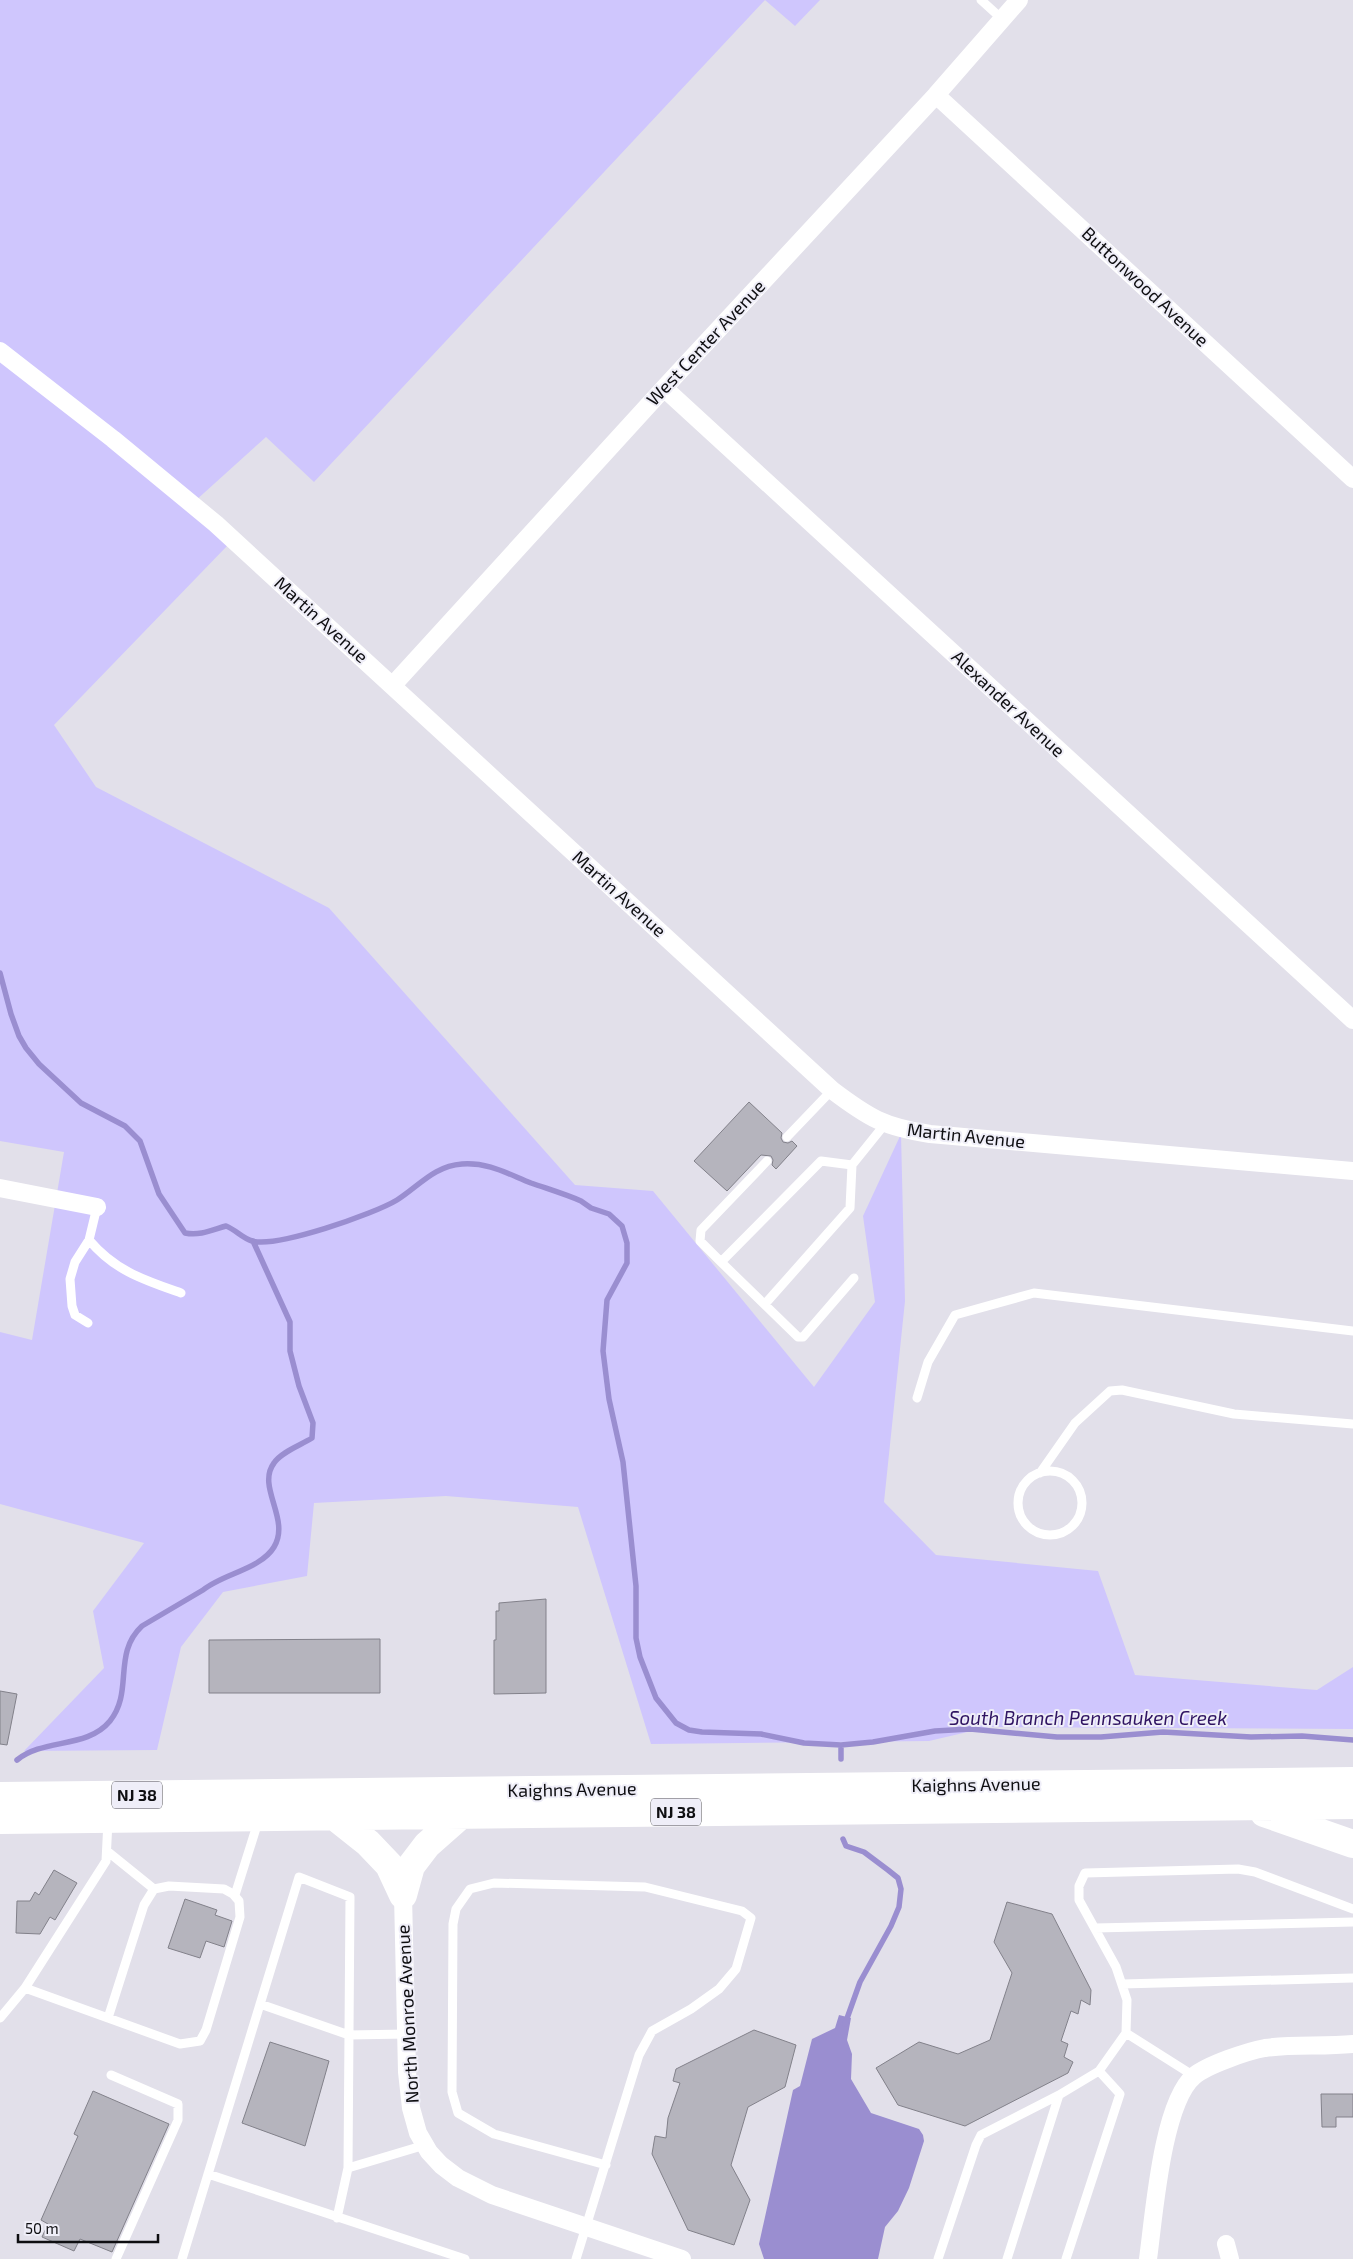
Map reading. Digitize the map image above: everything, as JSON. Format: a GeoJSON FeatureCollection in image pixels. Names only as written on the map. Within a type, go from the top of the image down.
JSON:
{"type":"FeatureCollection","features":[{"type":"Feature","properties":{"kind":"highway","name":"Kaighns Avenue"},"geometry":{"type":"LineString","coordinates":[[0,1796],[1353,1781]]}},
{"type":"Feature","properties":{"kind":"highway","name":"Kaighns Avenue"},"geometry":{"type":"LineString","coordinates":[[0,1820],[1353,1805]]}},
{"type":"Feature","properties":{"kind":"highway"},"geometry":{"type":"LineString","coordinates":[[1246,1806],[1353,1844]]}},
{"type":"Feature","properties":{"kind":"highway"},"geometry":{"type":"LineString","coordinates":[[404,1894],[411,1866],[427,1845],[461,1815]]}},
{"type":"Feature","properties":{"kind":"highway"},"geometry":{"type":"LineString","coordinates":[[334,1816],[368,1843],[389,1865],[404,1894]]}},
{"type":"Feature","properties":{"kind":"street","name":"West Center Avenue"},"geometry":{"type":"LineString","coordinates":[[393,685],[664,388],[936,95],[1019,0]]}},
{"type":"Feature","properties":{"kind":"street","name":"Buttonwood Avenue"},"geometry":{"type":"LineString","coordinates":[[936,95],[1353,479]]}},
{"type":"Feature","properties":{"kind":"street","name":"Martin Avenue"},"geometry":{"type":"LineString","coordinates":[[0,350],[106,433],[216,524],[832,1090],[863,1113],[896,1129],[930,1134],[1353,1171]]}},
{"type":"Feature","properties":{"kind":"street","name":"Alexander Avenue"},"geometry":{"type":"LineString","coordinates":[[664,388],[1353,1020]]}},
{"type":"Feature","properties":{"kind":"street"},"geometry":{"type":"LineString","coordinates":[[0,1188],[97,1207]]}},
{"type":"Feature","properties":{"kind":"street","name":"North Monroe Avenue"},"geometry":{"type":"LineString","coordinates":[[404,1894],[407,2072],[411,2108],[418,2133],[425,2145],[441,2165],[458,2178],[492,2195],[682,2259]]}},
{"type":"Feature","properties":{"kind":"street"},"geometry":{"type":"LineString","coordinates":[[1148,2259],[1167,2129],[1176,2102],[1194,2076],[1217,2063],[1264,2048],[1353,2044]]}},
{"type":"Feature","properties":{"kind":"lane"},"geometry":{"type":"LineString","coordinates":[[981,0],[1002,19]]}},
{"type":"Feature","properties":{"kind":"lane"},"geometry":{"type":"LineString","coordinates":[[787,1137],[832,1090]]}},
{"type":"Feature","properties":{"kind":"lane"},"geometry":{"type":"LineString","coordinates":[[765,1304],[850,1208],[852,1165],[885,1124]]}},
{"type":"Feature","properties":{"kind":"lane"},"geometry":{"type":"LineString","coordinates":[[767,1161],[701,1230],[700,1241],[798,1337],[803,1337],[854,1278]]}},
{"type":"Feature","properties":{"kind":"lane"},"geometry":{"type":"LineString","coordinates":[[721,1262],[821,1161],[852,1165]]}},
{"type":"Feature","properties":{"kind":"lane"},"geometry":{"type":"LineString","coordinates":[[88,1323],[75,1315],[72,1306],[70,1279],[75,1262],[89,1240],[97,1207]]}},
{"type":"Feature","properties":{"kind":"lane"},"geometry":{"type":"LineString","coordinates":[[89,1240],[118,1267],[138,1278],[181,1293]]}},
{"type":"Feature","properties":{"kind":"lane"},"geometry":{"type":"LineString","coordinates":[[917,1398],[928,1362],[955,1315],[1034,1293],[1353,1331]]}},
{"type":"Feature","properties":{"kind":"lane"},"geometry":{"type":"LineString","coordinates":[[1040,1473],[1050,1471],[1061,1473],[1070,1478],[1077,1486],[1081,1496],[1082,1507],[1079,1517],[1064,1532],[1044,1534],[1034,1531],[1026,1524],[1020,1515],[1018,1505],[1021,1490],[1031,1477],[1040,1473],[1075,1423],[1110,1391],[1122,1390],[1234,1414],[1353,1424]]}},
{"type":"Feature","properties":{"kind":"lane"},"geometry":{"type":"LineString","coordinates":[[235,1896],[259,1817]]}},
{"type":"Feature","properties":{"kind":"lane"},"geometry":{"type":"LineString","coordinates":[[0,2018],[24,1988],[106,1861],[108,1818]]}},
{"type":"Feature","properties":{"kind":"lane"},"geometry":{"type":"LineString","coordinates":[[107,1851],[154,1889]]}},
{"type":"Feature","properties":{"kind":"lane"},"geometry":{"type":"LineString","coordinates":[[938,2259],[981,2135],[1059,2095],[1098,2071],[1126,2033],[1128,2000],[1116,1967],[1080,1900],[1080,1886],[1085,1873],[1238,1869],[1255,1872],[1353,1909]]}},
{"type":"Feature","properties":{"kind":"lane"},"geometry":{"type":"LineString","coordinates":[[182,2259],[299,1877],[350,1897],[348,2168],[337,2218]]}},
{"type":"Feature","properties":{"kind":"lane"},"geometry":{"type":"LineString","coordinates":[[576,2259],[606,2165],[639,2055],[652,2031],[691,2009],[719,1990],[736,1969],[750,1918],[742,1911],[645,1887],[494,1883],[470,1889],[456,1908],[452,1924],[452,2092],[458,2113],[494,2134],[606,2165]]}},
{"type":"Feature","properties":{"kind":"lane"},"geometry":{"type":"LineString","coordinates":[[24,1988],[180,2044],[200,2041],[206,2030],[240,1917],[239,1900],[224,1888],[169,1886],[154,1889],[144,1905],[108,2018]]}},
{"type":"Feature","properties":{"kind":"lane"},"geometry":{"type":"LineString","coordinates":[[1095,1928],[1353,1922]]}},
{"type":"Feature","properties":{"kind":"lane"},"geometry":{"type":"LineString","coordinates":[[1122,1984],[1353,1978]]}},
{"type":"Feature","properties":{"kind":"lane"},"geometry":{"type":"LineString","coordinates":[[260,2004],[349,2035],[406,2034]]}},
{"type":"Feature","properties":{"kind":"lane"},"geometry":{"type":"LineString","coordinates":[[1126,2033],[1194,2076]]}},
{"type":"Feature","properties":{"kind":"lane"},"geometry":{"type":"LineString","coordinates":[[1066,2259],[1120,2094],[1098,2071]]}},
{"type":"Feature","properties":{"kind":"lane"},"geometry":{"type":"LineString","coordinates":[[111,2076],[178,2104],[178,2120],[116,2259]]}},
{"type":"Feature","properties":{"kind":"lane"},"geometry":{"type":"LineString","coordinates":[[1007,2259],[1059,2095]]}},
{"type":"Feature","properties":{"kind":"lane"},"geometry":{"type":"LineString","coordinates":[[348,2168],[425,2145]]}},
{"type":"Feature","properties":{"kind":"lane"},"geometry":{"type":"LineString","coordinates":[[208,2174],[466,2259]]}},
{"type":"Feature","properties":{"kind":"shaded area"},"geometry":{"type":"Polygon","coordinates":[[[0,0],[765,0],[314,482],[266,437],[194,502],[228,545],[54,725],[96,787],[329,908],[575,1185],[653,1191],[814,1387],[875,1302],[863,1216],[901,1134],[905,1301],[884,1502],[936,1555],[1098,1571],[1135,1675],[1317,1690],[1353,1667],[1353,1729],[989,1727],[929,1741],[651,1744],[578,1507],[446,1496],[314,1503],[307,1576],[223,1592],[181,1647],[157,1750],[24,1751],[104,1668],[93,1611],[144,1543],[0,1504],[0,1332],[32,1340],[64,1152],[0,1141],[0,0]]]}},
{"type":"Feature","properties":{"kind":"shaded area"},"geometry":{"type":"Polygon","coordinates":[[[765,0],[820,0],[795,26],[765,0]]]}},
{"type":"Feature","properties":{"kind":"shaded area"},"geometry":{"type":"Polygon","coordinates":[[[839,2015],[851,2018],[847,2040],[852,2054],[851,2079],[871,2113],[919,2129],[924,2141],[909,2188],[898,2211],[885,2227],[878,2259],[764,2259],[759,2244],[793,2090],[800,2086],[812,2039],[835,2028],[839,2015]]]}},
{"type":"Feature","properties":{"kind":"building"},"geometry":{"type":"Polygon","coordinates":[[[749,1102],[782,1133],[781,1138],[783,1142],[788,1143],[792,1141],[797,1146],[776,1169],[772,1165],[773,1160],[771,1156],[761,1155],[727,1191],[694,1161],[749,1102]]]}},
{"type":"Feature","properties":{"kind":"building"},"geometry":{"type":"Polygon","coordinates":[[[546,1599],[546,1693],[494,1694],[494,1640],[496,1640],[496,1611],[499,1611],[499,1603],[546,1599]]]}},
{"type":"Feature","properties":{"kind":"building"},"geometry":{"type":"Polygon","coordinates":[[[380,1639],[380,1693],[209,1693],[209,1640],[380,1639]]]}},
{"type":"Feature","properties":{"kind":"building"},"geometry":{"type":"Polygon","coordinates":[[[0,1691],[17,1694],[7,1745],[0,1744],[0,1691]]]}},
{"type":"Feature","properties":{"kind":"building"},"geometry":{"type":"Polygon","coordinates":[[[54,1870],[77,1883],[55,1920],[50,1917],[40,1934],[16,1933],[17,1901],[30,1901],[35,1892],[39,1895],[54,1870]]]}},
{"type":"Feature","properties":{"kind":"building"},"geometry":{"type":"Polygon","coordinates":[[[185,1899],[217,1910],[215,1915],[232,1921],[224,1947],[206,1941],[200,1958],[168,1948],[185,1899]]]}},
{"type":"Feature","properties":{"kind":"building"},"geometry":{"type":"Polygon","coordinates":[[[1007,1902],[1052,1914],[1091,1990],[1090,2005],[1081,2000],[1078,2014],[1071,2011],[1061,2041],[1068,2044],[1064,2057],[1073,2062],[1068,2073],[965,2126],[898,2105],[876,2068],[919,2042],[958,2054],[990,2040],[1012,1973],[994,1942],[1007,1902]]]}},
{"type":"Feature","properties":{"kind":"building"},"geometry":{"type":"Polygon","coordinates":[[[754,2030],[796,2045],[785,2087],[748,2107],[731,2165],[750,2200],[734,2245],[688,2230],[652,2154],[655,2136],[666,2138],[668,2118],[680,2083],[673,2081],[676,2069],[754,2030]]]}},
{"type":"Feature","properties":{"kind":"building"},"geometry":{"type":"Polygon","coordinates":[[[270,2042],[329,2061],[305,2146],[242,2123],[270,2042]]]}},
{"type":"Feature","properties":{"kind":"building"},"geometry":{"type":"Polygon","coordinates":[[[93,2091],[169,2124],[112,2252],[80,2239],[74,2251],[42,2237],[48,2224],[41,2220],[78,2136],[74,2134],[93,2091]]]}},
{"type":"Feature","properties":{"kind":"building"},"geometry":{"type":"Polygon","coordinates":[[[1321,2094],[1353,2094],[1353,2117],[1336,2117],[1336,2127],[1322,2127],[1321,2094]]]}},
{"type":"Feature","properties":{"kind":"waterway","name":"South Branch Pennsauken Creek"},"geometry":{"type":"LineString","coordinates":[[0,973],[11,1014],[19,1036],[26,1048],[39,1064],[81,1103],[125,1126],[140,1141],[159,1194],[185,1233],[201,1233],[226,1226],[252,1241],[282,1240],[303,1235],[348,1221],[385,1206],[397,1200],[427,1177],[443,1168],[462,1164],[489,1167],[569,1196],[591,1208],[609,1214],[622,1226],[627,1243],[627,1263],[607,1300],[603,1351],[609,1399],[623,1462],[636,1586],[636,1638],[640,1657],[656,1698],[676,1723],[689,1730],[702,1732],[761,1734],[804,1743],[841,1745],[873,1742],[935,1731],[970,1729],[1057,1737],[1101,1737],[1163,1732],[1251,1737],[1302,1736],[1353,1740]]}},
{"type":"Feature","properties":{"kind":"waterway"},"geometry":{"type":"LineString","coordinates":[[17,1760],[28,1753],[78,1740],[101,1730],[110,1721],[117,1709],[121,1697],[128,1648],[133,1637],[142,1626],[211,1584],[260,1561],[274,1547],[279,1525],[269,1482],[270,1472],[274,1463],[281,1455],[312,1438],[313,1423],[299,1386],[290,1351],[290,1322],[253,1241]]}},
{"type":"Feature","properties":{"kind":"waterway"},"geometry":{"type":"LineString","coordinates":[[841,1745],[841,1759]]}},
{"type":"Feature","properties":{"kind":"waterway"},"geometry":{"type":"LineString","coordinates":[[843,1839],[846,1846],[864,1852],[898,1878],[901,1889],[899,1907],[891,1926],[860,1982],[845,2024]]}}]}
